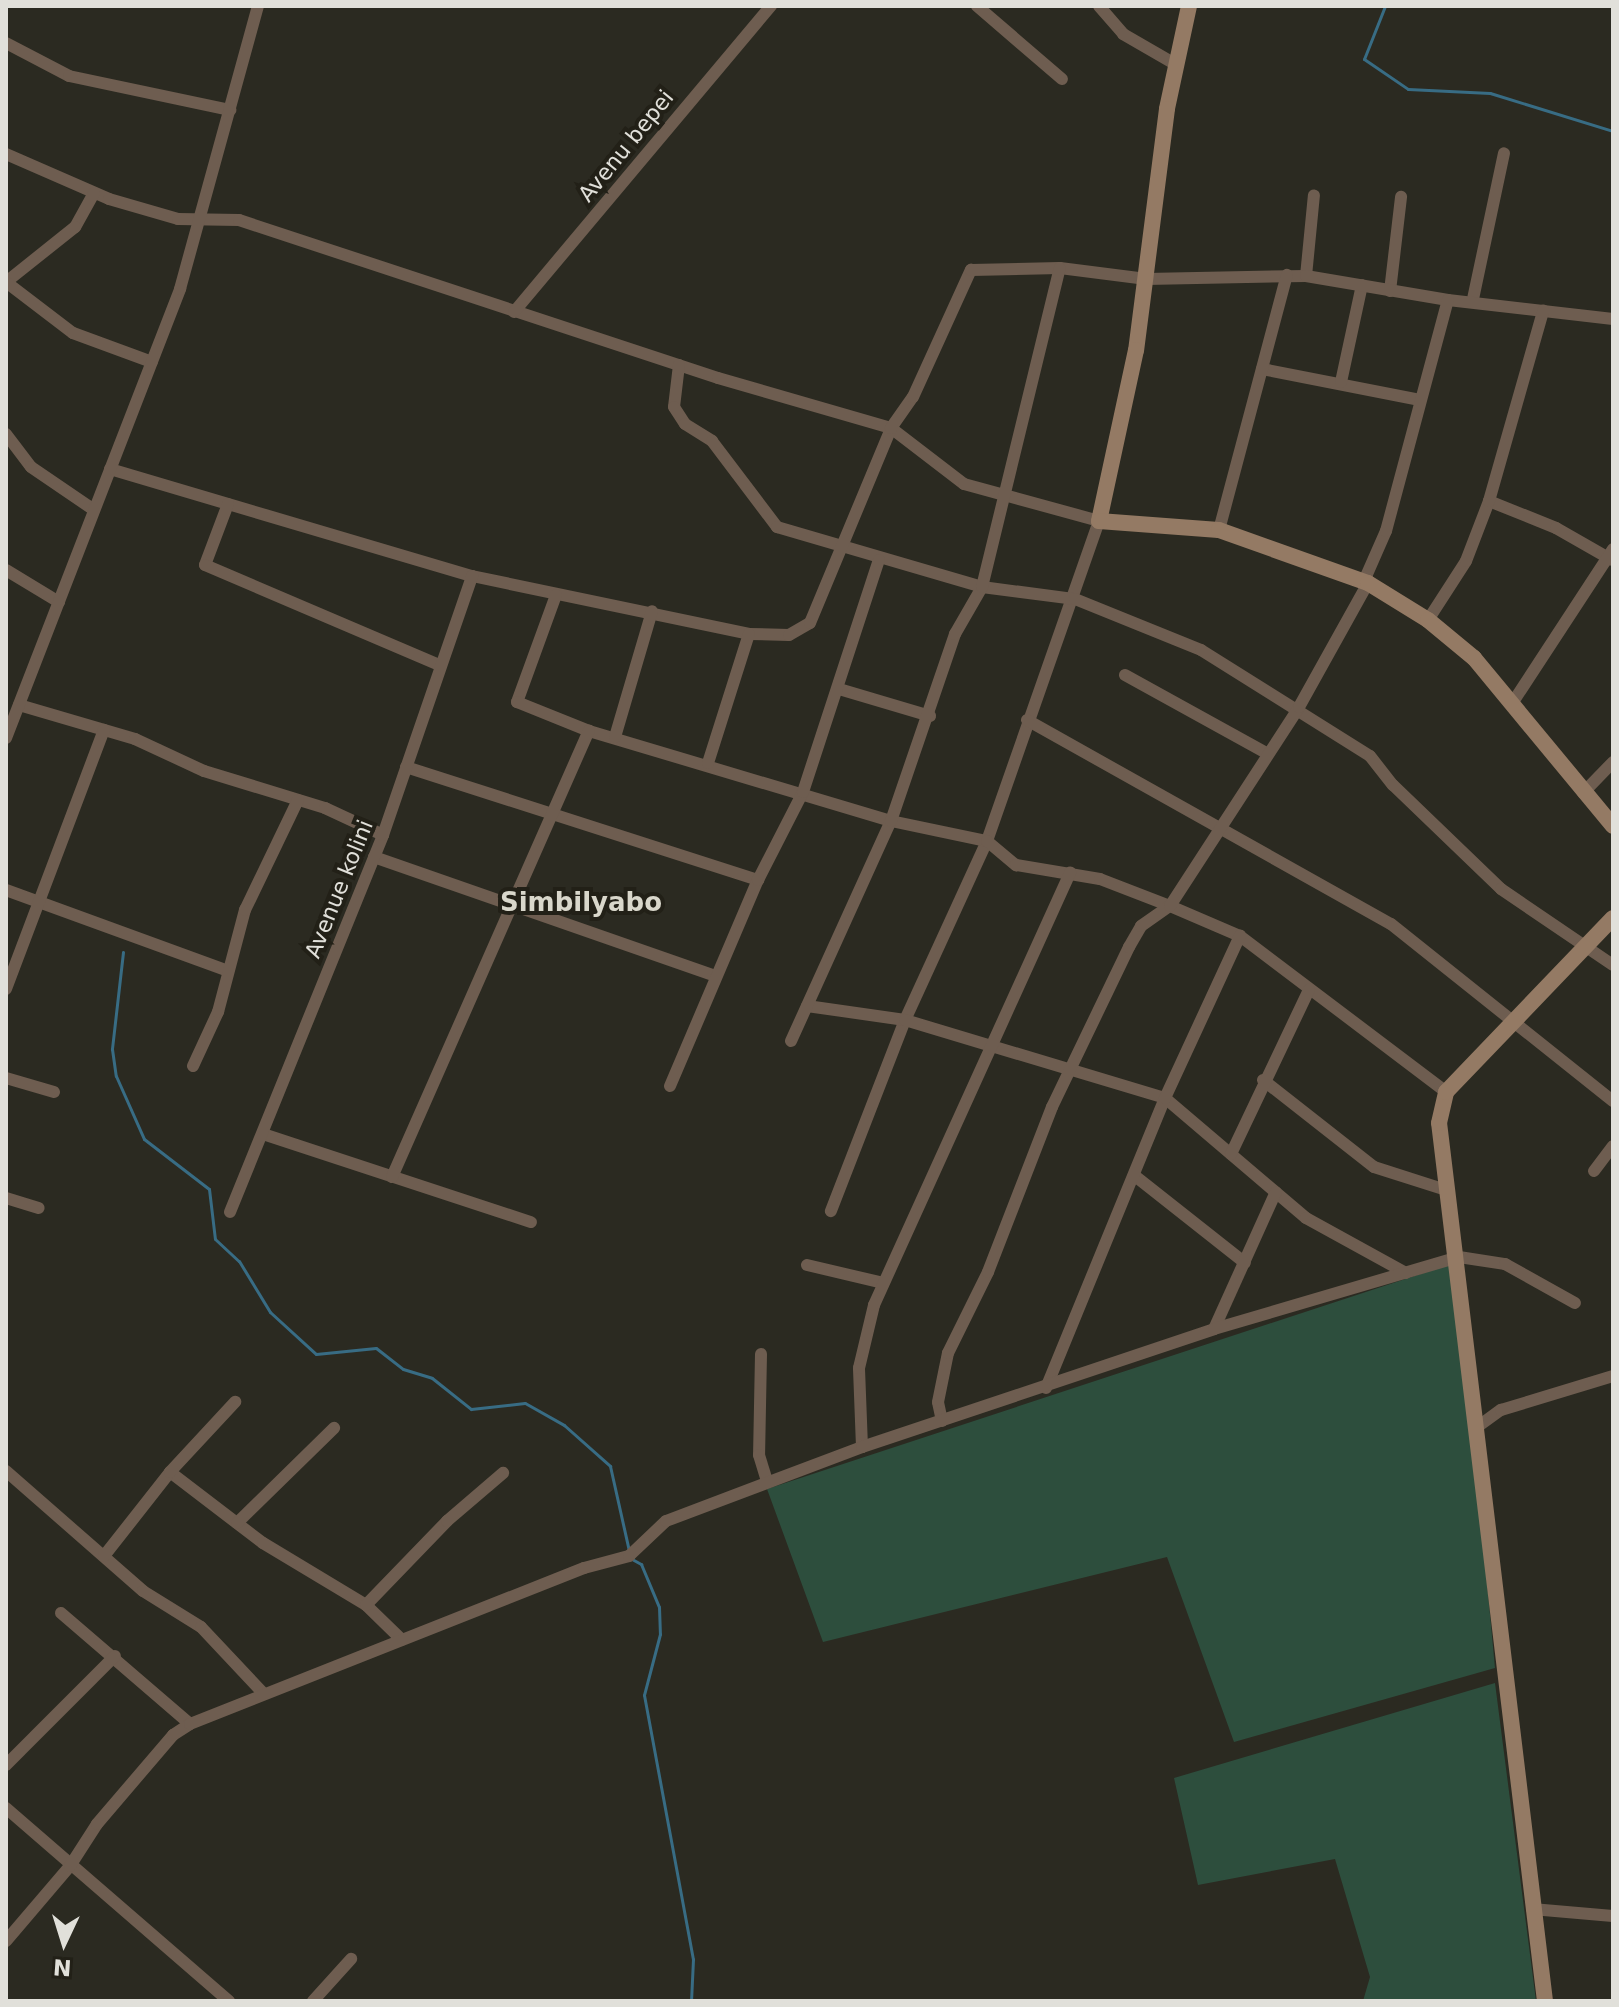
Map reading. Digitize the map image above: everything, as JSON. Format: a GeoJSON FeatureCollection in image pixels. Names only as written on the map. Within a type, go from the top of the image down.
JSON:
{"type":"FeatureCollection","features":[{"type":"Feature","properties":{"kind":"street"},"geometry":{"type":"LineString","coordinates":[[6,738],[152,362],[202,217],[258,6]]}},
{"type":"Feature","properties":{"kind":"street","name":"Avenu bepei"},"geometry":{"type":"LineString","coordinates":[[514,312],[771,6]]}},
{"type":"Feature","properties":{"kind":"street"},"geometry":{"type":"LineString","coordinates":[[977,6],[1062,79]]}},
{"type":"Feature","properties":{"kind":"street"},"geometry":{"type":"LineString","coordinates":[[1099,6],[1123,34],[1175,64]]}},
{"type":"Feature","properties":{"kind":"street"},"geometry":{"type":"LineString","coordinates":[[831,1211],[905,1020],[987,841],[1027,720],[1075,599],[1099,521],[1146,279],[1175,64],[1189,6]]}},
{"type":"Feature","properties":{"kind":"street"},"geometry":{"type":"LineString","coordinates":[[6,43],[69,76],[230,110]]}},
{"type":"Feature","properties":{"kind":"street"},"geometry":{"type":"LineString","coordinates":[[1473,299],[1504,153]]}},
{"type":"Feature","properties":{"kind":"street"},"geometry":{"type":"LineString","coordinates":[[6,154],[94,193],[178,219],[239,220],[679,365],[891,428],[964,484],[1007,499],[1099,521],[1219,530],[1366,582],[1428,620],[1474,658],[1613,826]]}},
{"type":"Feature","properties":{"kind":"street"},"geometry":{"type":"LineString","coordinates":[[94,193],[75,227],[6,282],[73,333],[152,362]]}},
{"type":"Feature","properties":{"kind":"street"},"geometry":{"type":"LineString","coordinates":[[1306,276],[1314,195]]}},
{"type":"Feature","properties":{"kind":"street"},"geometry":{"type":"LineString","coordinates":[[1390,291],[1401,197]]}},
{"type":"Feature","properties":{"kind":"street"},"geometry":{"type":"LineString","coordinates":[[791,1041],[891,821],[930,716],[955,634],[982,587],[1007,499],[1060,268]]}},
{"type":"Feature","properties":{"kind":"street"},"geometry":{"type":"LineString","coordinates":[[110,469],[172,483],[228,504],[472,576],[556,595],[652,611],[749,634],[789,635],[810,623],[891,428],[913,397],[971,270],[1060,268],[1146,279],[1306,276],[1448,300],[1473,299],[1613,319]]}},
{"type":"Feature","properties":{"kind":"street"},"geometry":{"type":"LineString","coordinates":[[1219,530],[1287,275]]}},
{"type":"Feature","properties":{"kind":"street"},"geometry":{"type":"LineString","coordinates":[[1341,382],[1362,285]]}},
{"type":"Feature","properties":{"kind":"street"},"geometry":{"type":"LineString","coordinates":[[942,1421],[938,1402],[948,1353],[988,1272],[1072,1066],[1141,926],[1170,906],[1299,707],[1366,582],[1386,531],[1448,300]]}},
{"type":"Feature","properties":{"kind":"street"},"geometry":{"type":"LineString","coordinates":[[1428,620],[1466,561],[1489,501],[1543,311]]}},
{"type":"Feature","properties":{"kind":"street"},"geometry":{"type":"LineString","coordinates":[[679,365],[674,407],[685,424],[712,441],[770,521],[795,536],[982,587],[1075,599],[1201,650],[1299,707],[1370,756],[1393,785],[1501,889],[1588,945],[1613,965]]}},
{"type":"Feature","properties":{"kind":"street"},"geometry":{"type":"LineString","coordinates":[[1262,369],[1341,382],[1420,400]]}},
{"type":"Feature","properties":{"kind":"street"},"geometry":{"type":"LineString","coordinates":[[6,434],[31,467],[94,510]]}},
{"type":"Feature","properties":{"kind":"street"},"geometry":{"type":"LineString","coordinates":[[1489,501],[1556,528],[1611,555],[1513,702]]}},
{"type":"Feature","properties":{"kind":"street"},"geometry":{"type":"LineString","coordinates":[[228,504],[205,565],[439,665]]}},
{"type":"Feature","properties":{"kind":"street"},"geometry":{"type":"LineString","coordinates":[[670,1086],[758,880],[803,792],[879,560]]}},
{"type":"Feature","properties":{"kind":"street"},"geometry":{"type":"LineString","coordinates":[[6,570],[59,602]]}},
{"type":"Feature","properties":{"kind":"street","name":"Avenue kolini"},"geometry":{"type":"LineString","coordinates":[[230,1212],[383,835],[472,576]]}},
{"type":"Feature","properties":{"kind":"street"},"geometry":{"type":"LineString","coordinates":[[556,595],[517,702],[589,731],[708,763],[891,821],[987,841],[1016,865],[1070,872],[1170,906],[1240,936],[1446,1092]]}},
{"type":"Feature","properties":{"kind":"street"},"geometry":{"type":"LineString","coordinates":[[615,737],[652,611]]}},
{"type":"Feature","properties":{"kind":"street"},"geometry":{"type":"LineString","coordinates":[[708,763],[749,634]]}},
{"type":"Feature","properties":{"kind":"street"},"geometry":{"type":"LineString","coordinates":[[1125,675],[1268,754]]}},
{"type":"Feature","properties":{"kind":"street"},"geometry":{"type":"LineString","coordinates":[[839,689],[930,716]]}},
{"type":"Feature","properties":{"kind":"street"},"geometry":{"type":"LineString","coordinates":[[19,705],[104,730],[204,771],[298,800],[383,835]]}},
{"type":"Feature","properties":{"kind":"street"},"geometry":{"type":"LineString","coordinates":[[1027,720],[1391,924],[1613,1101]]}},
{"type":"Feature","properties":{"kind":"street"},"geometry":{"type":"LineString","coordinates":[[6,989],[104,730]]}},
{"type":"Feature","properties":{"kind":"street"},"geometry":{"type":"LineString","coordinates":[[392,1177],[555,815],[589,731]]}},
{"type":"Feature","properties":{"kind":"street"},"geometry":{"type":"LineString","coordinates":[[1583,793],[1613,762]]}},
{"type":"Feature","properties":{"kind":"street"},"geometry":{"type":"LineString","coordinates":[[406,767],[758,880]]}},
{"type":"Feature","properties":{"kind":"street"},"geometry":{"type":"LineString","coordinates":[[193,1066],[218,1012],[226,970],[245,910],[298,800]]}},
{"type":"Feature","properties":{"kind":"street"},"geometry":{"type":"LineString","coordinates":[[374,857],[511,908],[716,976]]}},
{"type":"Feature","properties":{"kind":"street"},"geometry":{"type":"LineString","coordinates":[[862,1447],[859,1368],[883,1283],[1070,872]]}},
{"type":"Feature","properties":{"kind":"street"},"geometry":{"type":"LineString","coordinates":[[6,890],[226,970]]}},
{"type":"Feature","properties":{"kind":"street"},"geometry":{"type":"LineString","coordinates":[[1545,2001],[1532,1909],[1480,1425],[1439,1123],[1446,1092],[1613,918]]}},
{"type":"Feature","properties":{"kind":"street"},"geometry":{"type":"LineString","coordinates":[[1046,1388],[1165,1098],[1240,936]]}},
{"type":"Feature","properties":{"kind":"street"},"geometry":{"type":"LineString","coordinates":[[1231,1154],[1263,1080],[1309,990]]}},
{"type":"Feature","properties":{"kind":"street"},"geometry":{"type":"LineString","coordinates":[[807,1006],[905,1020],[989,1046],[1072,1066],[1165,1098],[1276,1192],[1358,1250],[1406,1273]]}},
{"type":"Feature","properties":{"kind":"street"},"geometry":{"type":"LineString","coordinates":[[6,1078],[54,1092]]}},
{"type":"Feature","properties":{"kind":"street"},"geometry":{"type":"LineString","coordinates":[[1263,1080],[1374,1167],[1446,1190]]}},
{"type":"Feature","properties":{"kind":"street"},"geometry":{"type":"LineString","coordinates":[[263,1134],[531,1222]]}},
{"type":"Feature","properties":{"kind":"street"},"geometry":{"type":"LineString","coordinates":[[1594,1171],[1613,1146]]}},
{"type":"Feature","properties":{"kind":"street"},"geometry":{"type":"LineString","coordinates":[[1135,1176],[1245,1263]]}},
{"type":"Feature","properties":{"kind":"street"},"geometry":{"type":"LineString","coordinates":[[1214,1329],[1276,1192]]}},
{"type":"Feature","properties":{"kind":"street"},"geometry":{"type":"LineString","coordinates":[[6,1198],[39,1208]]}},
{"type":"Feature","properties":{"kind":"street"},"geometry":{"type":"LineString","coordinates":[[6,1941],[70,1866],[97,1824],[173,1735],[190,1724],[262,1692],[584,1568],[629,1556],[666,1521],[862,1447],[1046,1388],[1214,1329],[1459,1257],[1505,1264],[1575,1303]]}},
{"type":"Feature","properties":{"kind":"street"},"geometry":{"type":"LineString","coordinates":[[807,1265],[883,1283]]}},
{"type":"Feature","properties":{"kind":"street"},"geometry":{"type":"LineString","coordinates":[[761,1354],[759,1455],[767,1482]]}},
{"type":"Feature","properties":{"kind":"street"},"geometry":{"type":"LineString","coordinates":[[1480,1425],[1501,1410],[1613,1376]]}},
{"type":"Feature","properties":{"kind":"street"},"geometry":{"type":"LineString","coordinates":[[104,1556],[170,1472],[235,1402]]}},
{"type":"Feature","properties":{"kind":"street"},"geometry":{"type":"LineString","coordinates":[[237,1523],[334,1428]]}},
{"type":"Feature","properties":{"kind":"street"},"geometry":{"type":"LineString","coordinates":[[6,1471],[143,1591],[201,1627],[262,1692]]}},
{"type":"Feature","properties":{"kind":"street"},"geometry":{"type":"LineString","coordinates":[[170,1472],[237,1523],[366,1605],[402,1640]]}},
{"type":"Feature","properties":{"kind":"street"},"geometry":{"type":"LineString","coordinates":[[366,1605],[447,1521],[503,1473]]}},
{"type":"Feature","properties":{"kind":"street"},"geometry":{"type":"LineString","coordinates":[[61,1613],[115,1656],[190,1724]]}},
{"type":"Feature","properties":{"kind":"street"},"geometry":{"type":"LineString","coordinates":[[6,1765],[115,1656]]}},
{"type":"Feature","properties":{"kind":"street"},"geometry":{"type":"LineString","coordinates":[[6,1808],[229,2001]]}},
{"type":"Feature","properties":{"kind":"street"},"geometry":{"type":"LineString","coordinates":[[1532,1909],[1613,1916]]}},
{"type":"Feature","properties":{"kind":"street"},"geometry":{"type":"LineString","coordinates":[[313,2001],[351,1959]]}},
{"type":"Feature","properties":{"kind":"green space"},"geometry":{"type":"Polygon","coordinates":[[[1457,1262],[1495,1668],[1234,1742],[1167,1557],[823,1642],[767,1489],[1457,1262]]]}},
{"type":"Feature","properties":{"kind":"green space"},"geometry":{"type":"Polygon","coordinates":[[[1495,1683],[1536,2001],[1363,2001],[1370,1977],[1335,1859],[1198,1885],[1174,1778],[1495,1683]]]}},
{"type":"Feature","properties":{"kind":"waterway"},"geometry":{"type":"LineString","coordinates":[[1385,6],[1364,59],[1408,89],[1490,93],[1613,131]]}},
{"type":"Feature","properties":{"kind":"waterway"},"geometry":{"type":"LineString","coordinates":[[123,952],[112,1049],[116,1076],[144,1139],[209,1189],[215,1239],[239,1261],[270,1312],[316,1354],[376,1348],[403,1369],[432,1378],[471,1409],[525,1403],[564,1425],[610,1466],[629,1551]]}},
{"type":"Feature","properties":{"kind":"waterway"},"geometry":{"type":"LineString","coordinates":[[630,1558],[641,1564],[659,1607],[660,1634],[644,1695],[693,1959],[691,2001]]}},
{"type":"Feature","properties":{"kind":"district","name":"Simbilyabo"},"geometry":{"type":"Point","coordinates":[581,903]}}]}
